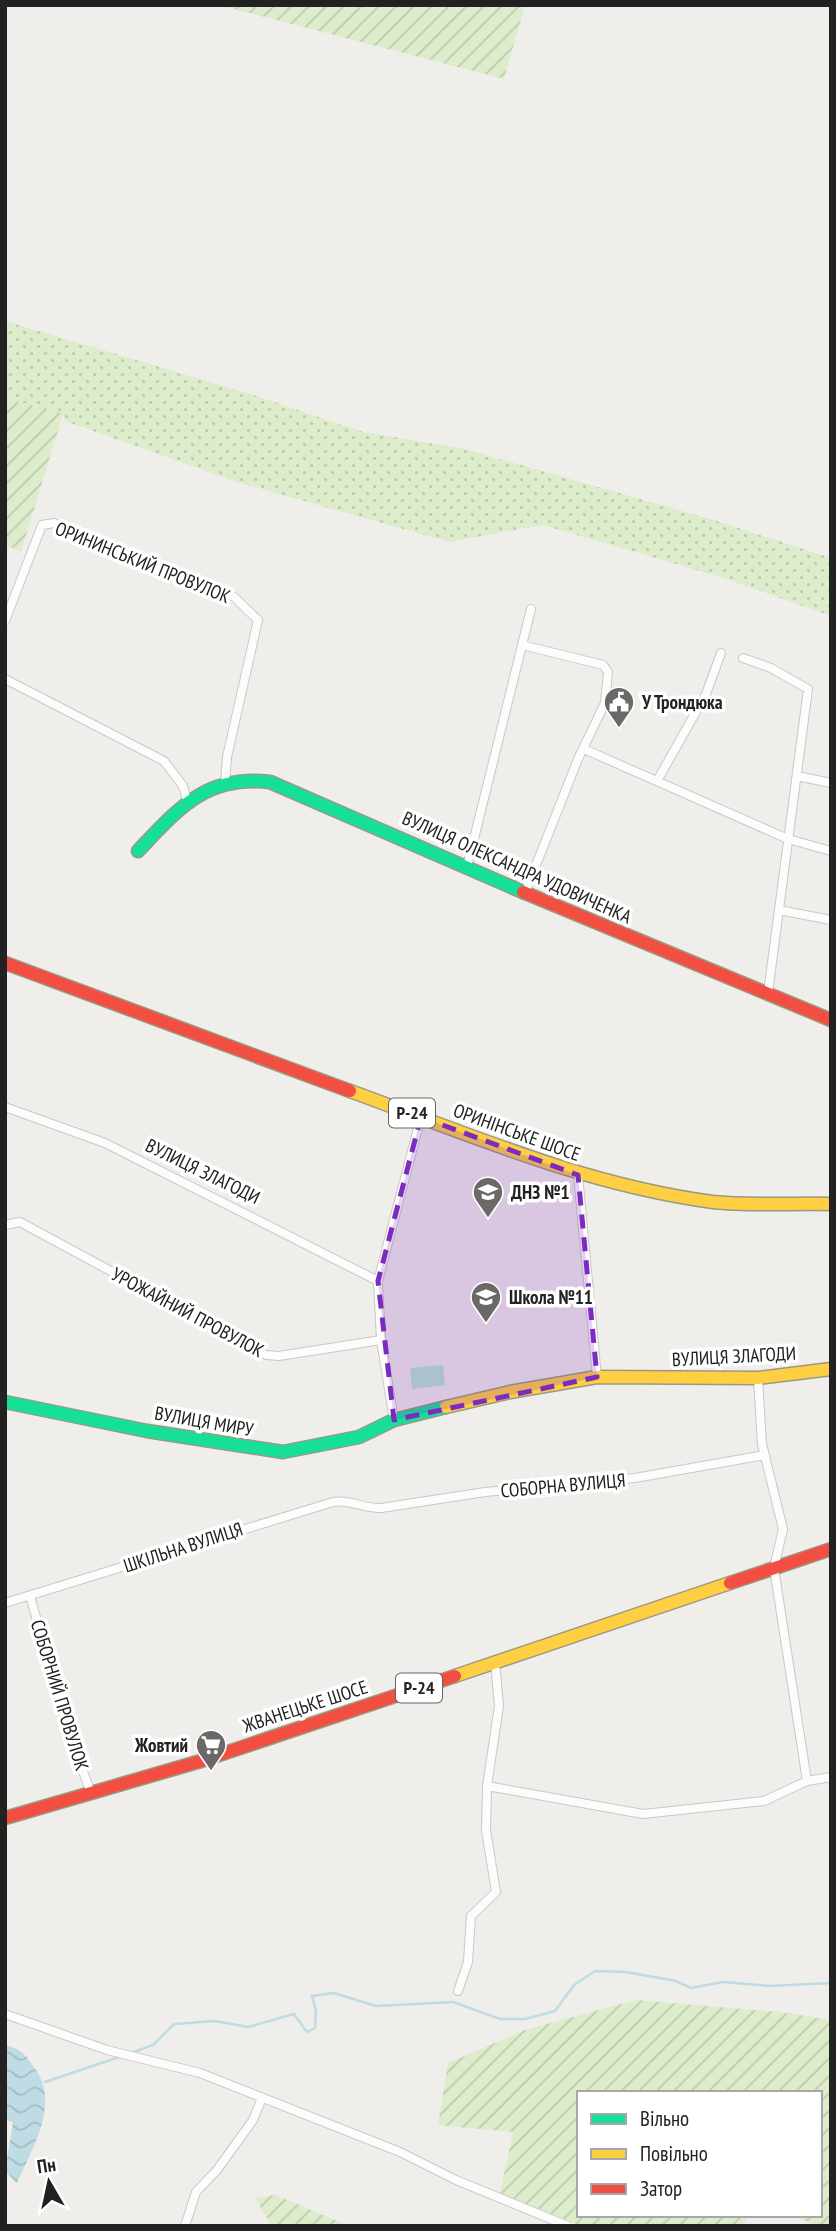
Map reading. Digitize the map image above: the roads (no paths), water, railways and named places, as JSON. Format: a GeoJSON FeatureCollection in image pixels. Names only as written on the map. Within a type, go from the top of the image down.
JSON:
{"type":"FeatureCollection","features":[{"type":"Feature","properties":{"kind":"main road","name":"ВУЛИЦЯ ОЛЕКСАНДРА УДОВИЧЕНКА"},"geometry":{"type":"LineString","coordinates":[[138,851],[187,800],[225,783],[254,779],[270,782],[525,893],[831,1020]]}},
{"type":"Feature","properties":{"kind":"main road","name":"ОРИНІНСЬКЕ ШОСЕ"},"geometry":{"type":"LineString","coordinates":[[5,963],[578,1175],[641,1190],[716,1202],[831,1203]]}},
{"type":"Feature","properties":{"kind":"main road","name":"ВУЛИЦЯ ЗЛАГОДИ"},"geometry":{"type":"LineString","coordinates":[[394,1419],[510,1392],[597,1377],[758,1378],[831,1369]]}},
{"type":"Feature","properties":{"kind":"main road","name":"ВУЛИЦЯ МИРУ"},"geometry":{"type":"LineString","coordinates":[[5,1402],[271,1452],[301,1450],[359,1437],[394,1419]]}},
{"type":"Feature","properties":{"kind":"main road","name":"ЖВАНЕЦЬКЕ ШОСЕ"},"geometry":{"type":"LineString","coordinates":[[5,1818],[201,1761],[831,1549]]}},
{"type":"Feature","properties":{"kind":"street","name":"ОРИНИНСЬКИЙ ПРОВУЛОК"},"geometry":{"type":"LineString","coordinates":[[5,621],[42,525],[54,523],[234,597],[258,621],[232,731],[225,783]]}},
{"type":"Feature","properties":{"kind":"street"},"geometry":{"type":"LineString","coordinates":[[467,867],[531,609]]}},
{"type":"Feature","properties":{"kind":"street"},"geometry":{"type":"LineString","coordinates":[[522,645],[607,669],[605,703],[525,893]]}},
{"type":"Feature","properties":{"kind":"street"},"geometry":{"type":"LineString","coordinates":[[657,781],[706,694],[721,653]]}},
{"type":"Feature","properties":{"kind":"street"},"geometry":{"type":"LineString","coordinates":[[743,658],[771,668],[808,689],[768,993]]}},
{"type":"Feature","properties":{"kind":"street"},"geometry":{"type":"LineString","coordinates":[[5,679],[164,761],[183,786],[187,800]]}},
{"type":"Feature","properties":{"kind":"street"},"geometry":{"type":"LineString","coordinates":[[584,749],[788,839],[831,851]]}},
{"type":"Feature","properties":{"kind":"street"},"geometry":{"type":"LineString","coordinates":[[797,776],[831,783]]}},
{"type":"Feature","properties":{"kind":"street"},"geometry":{"type":"LineString","coordinates":[[779,910],[831,920]]}},
{"type":"Feature","properties":{"kind":"street","name":"ВУЛИЦЯ ЗЛАГОДИ"},"geometry":{"type":"LineString","coordinates":[[5,1107],[105,1143],[378,1281]]}},
{"type":"Feature","properties":{"kind":"street"},"geometry":{"type":"LineString","coordinates":[[394,1419],[381,1340],[378,1281],[421,1117]]}},
{"type":"Feature","properties":{"kind":"street"},"geometry":{"type":"LineString","coordinates":[[578,1175],[597,1377]]}},
{"type":"Feature","properties":{"kind":"street","name":"УРОЖАЙНИЙ ПРОВУЛОК"},"geometry":{"type":"LineString","coordinates":[[5,1225],[20,1222],[266,1355],[279,1356],[381,1340]]}},
{"type":"Feature","properties":{"kind":"street"},"geometry":{"type":"LineString","coordinates":[[758,1378],[760,1434],[783,1529],[774,1568],[807,1781]]}},
{"type":"Feature","properties":{"kind":"street","name":"СОБОРНА ВУЛИЦЯ"},"geometry":{"type":"LineString","coordinates":[[361,1506],[381,1508],[485,1492],[635,1478],[765,1455]]}},
{"type":"Feature","properties":{"kind":"street","name":"ШКІЛЬНА ВУЛИЦЯ"},"geometry":{"type":"LineString","coordinates":[[5,1603],[295,1511],[339,1501],[361,1506]]}},
{"type":"Feature","properties":{"kind":"street","name":"СОБОРНИЙ ПРОВУЛОК"},"geometry":{"type":"LineString","coordinates":[[30,1596],[70,1735],[91,1793]]}},
{"type":"Feature","properties":{"kind":"street"},"geometry":{"type":"LineString","coordinates":[[458,1990],[468,1962],[471,1916],[496,1892],[486,1830],[487,1786],[498,1716],[499,1681],[495,1662]]}},
{"type":"Feature","properties":{"kind":"street"},"geometry":{"type":"LineString","coordinates":[[487,1786],[643,1814],[764,1801],[807,1781],[831,1777]]}},
{"type":"Feature","properties":{"kind":"street"},"geometry":{"type":"LineString","coordinates":[[5,2014],[107,2050],[200,2073],[401,2152],[456,2180],[568,2226]]}},
{"type":"Feature","properties":{"kind":"street"},"geometry":{"type":"LineString","coordinates":[[185,2226],[196,2192],[217,2170],[253,2120],[262,2098]]}},
{"type":"Feature","properties":{"kind":"water"},"geometry":{"type":"Polygon","coordinates":[[[5,2045],[19,2050],[28,2059],[42,2081],[45,2095],[42,2125],[17,2183],[5,2171],[13,2122],[8,2121],[5,2111],[5,2045]]]}},
{"type":"Feature","properties":{"kind":"waterway"},"geometry":{"type":"LineString","coordinates":[[131,2053],[153,2045],[174,2024],[215,2021],[248,2027],[294,2014],[307,2032],[315,2028],[316,2011],[312,1996],[334,1993],[376,2006],[453,2002],[500,2019],[525,2019],[555,2011],[574,1985],[595,1971],[626,1972],[676,1981],[691,1988],[723,1982],[770,1986],[831,1983]]}},
{"type":"Feature","properties":{"kind":"waterway"},"geometry":{"type":"LineString","coordinates":[[45,2082],[122,2056]]}},
{"type":"Feature","properties":{"kind":"place","name":"У Трондюка"},"geometry":{"type":"Point","coordinates":[619,729]}},
{"type":"Feature","properties":{"kind":"place","name":"ДНЗ №1"},"geometry":{"type":"Point","coordinates":[488,1219]}},
{"type":"Feature","properties":{"kind":"place","name":"Школа №11"},"geometry":{"type":"Point","coordinates":[486,1324]}},
{"type":"Feature","properties":{"kind":"place","name":"Жовтий"},"geometry":{"type":"Point","coordinates":[211,1772]}}]}
